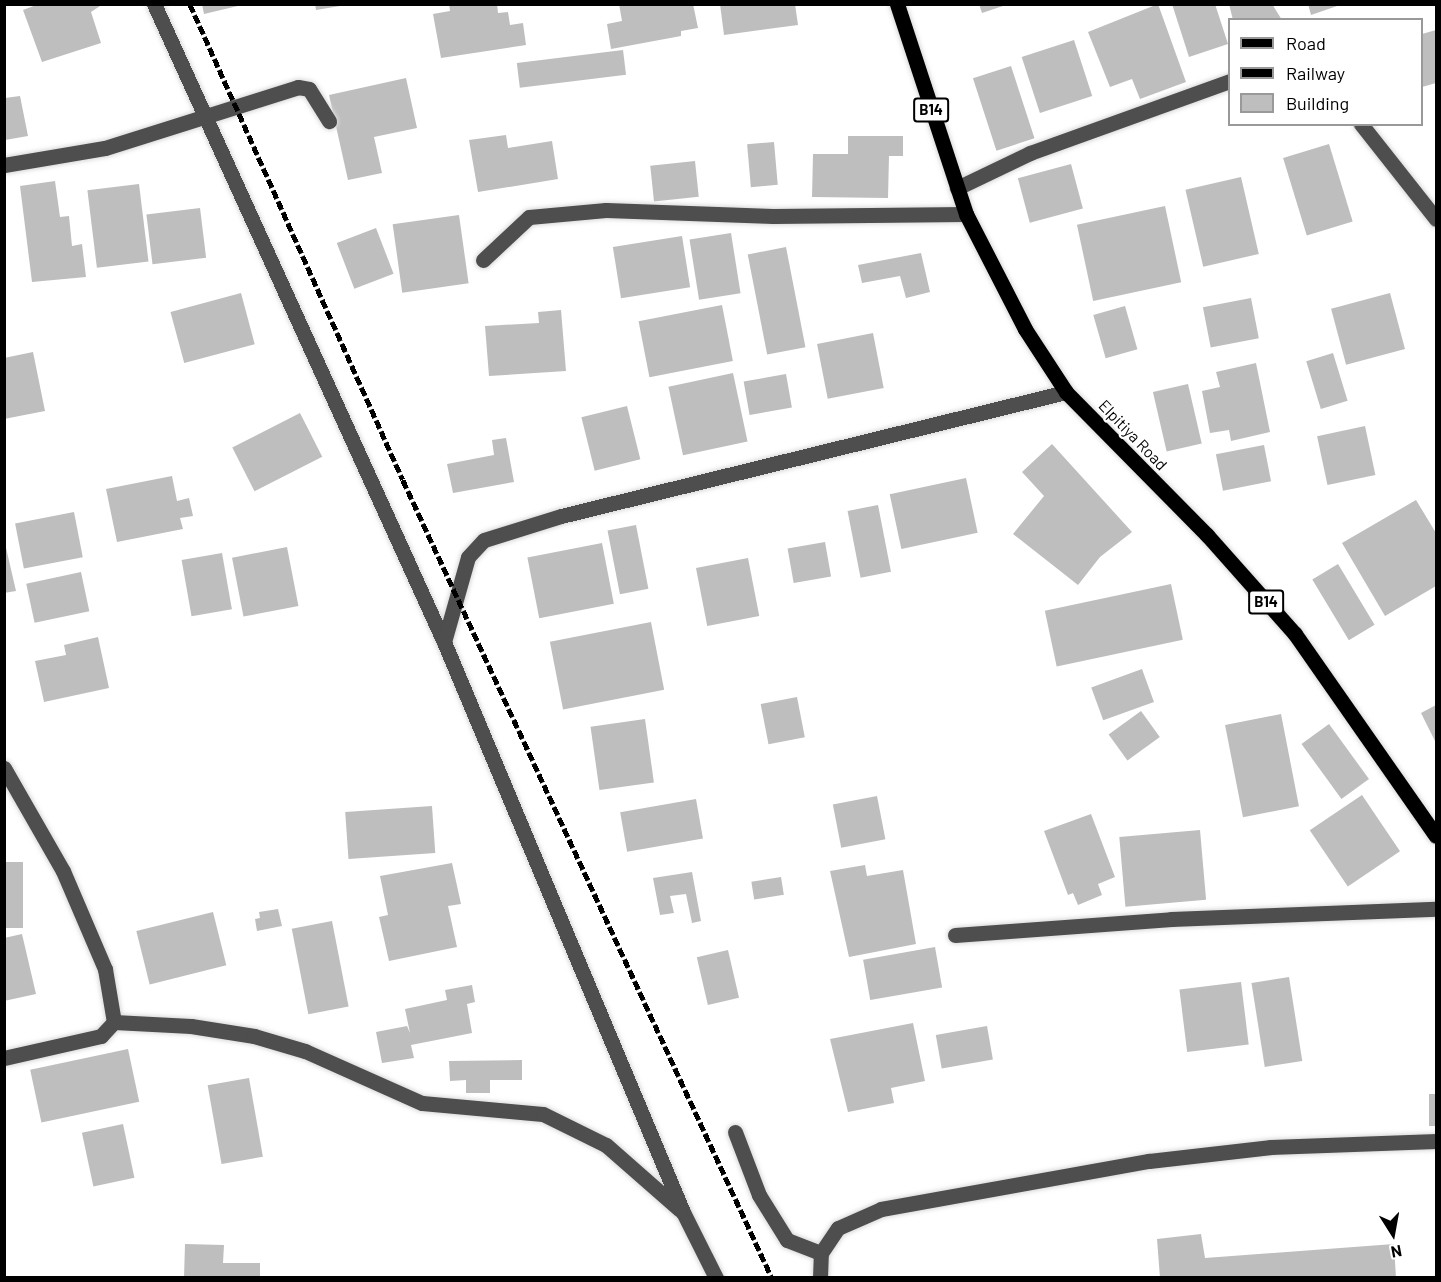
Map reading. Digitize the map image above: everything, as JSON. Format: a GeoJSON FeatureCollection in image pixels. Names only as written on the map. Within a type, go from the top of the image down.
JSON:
{"type":"FeatureCollection","features":[{"type":"Feature","properties":{"kind":"main road","name":"Elpitiya Road"},"geometry":{"type":"LineString","coordinates":[[897,4],[966,214],[1025,329],[1066,392],[1207,535],[1295,634],[1437,836]]}},
{"type":"Feature","properties":{"kind":"street"},"geometry":{"type":"LineString","coordinates":[[154,4],[444,642],[683,1212],[716,1278]]}},
{"type":"Feature","properties":{"kind":"street"},"geometry":{"type":"LineString","coordinates":[[957,188],[1052,145],[1228,82]]}},
{"type":"Feature","properties":{"kind":"street"},"geometry":{"type":"LineString","coordinates":[[4,165],[105,148],[298,87],[309,89],[329,121]]}},
{"type":"Feature","properties":{"kind":"street"},"geometry":{"type":"LineString","coordinates":[[1363,126],[1437,219]]}},
{"type":"Feature","properties":{"kind":"street"},"geometry":{"type":"LineString","coordinates":[[483,260],[529,218],[606,210],[773,216],[966,214]]}},
{"type":"Feature","properties":{"kind":"street"},"geometry":{"type":"LineString","coordinates":[[444,642],[468,557],[484,540],[561,516],[1066,392]]}},
{"type":"Feature","properties":{"kind":"street"},"geometry":{"type":"LineString","coordinates":[[4,768],[63,871],[105,969],[114,1022]]}},
{"type":"Feature","properties":{"kind":"street"},"geometry":{"type":"LineString","coordinates":[[955,935],[1171,919],[1437,909]]}},
{"type":"Feature","properties":{"kind":"street"},"geometry":{"type":"LineString","coordinates":[[114,1022],[191,1026],[254,1036],[305,1051],[422,1103],[543,1114],[606,1144],[683,1212]]}},
{"type":"Feature","properties":{"kind":"street"},"geometry":{"type":"LineString","coordinates":[[4,1058],[101,1036],[114,1022]]}},
{"type":"Feature","properties":{"kind":"street"},"geometry":{"type":"LineString","coordinates":[[735,1132],[759,1195],[787,1240],[821,1253]]}},
{"type":"Feature","properties":{"kind":"street"},"geometry":{"type":"LineString","coordinates":[[820,1278],[821,1253],[837,1228],[880,1209],[1012,1182],[1271,1147],[1437,1141]]}},
{"type":"Feature","properties":{"kind":"building"},"geometry":{"type":"Polygon","coordinates":[[[39,4],[103,4],[91,12],[101,43],[42,62],[23,10],[39,4]]]}},
{"type":"Feature","properties":{"kind":"building"},"geometry":{"type":"Polygon","coordinates":[[[202,4],[242,4],[242,5],[204,14],[202,4]]]}},
{"type":"Feature","properties":{"kind":"building"},"geometry":{"type":"Polygon","coordinates":[[[315,4],[340,4],[340,6],[316,10],[315,4]]]}},
{"type":"Feature","properties":{"kind":"building"},"geometry":{"type":"Polygon","coordinates":[[[449,4],[497,4],[498,13],[508,12],[510,25],[523,23],[526,45],[441,58],[433,14],[450,11],[449,4]]]}},
{"type":"Feature","properties":{"kind":"building"},"geometry":{"type":"Polygon","coordinates":[[[619,4],[693,4],[698,28],[681,31],[681,36],[611,49],[607,24],[622,21],[619,4]]]}},
{"type":"Feature","properties":{"kind":"building"},"geometry":{"type":"Polygon","coordinates":[[[720,4],[795,4],[798,25],[724,35],[720,4]]]}},
{"type":"Feature","properties":{"kind":"building"},"geometry":{"type":"Polygon","coordinates":[[[979,4],[1006,4],[1006,5],[982,13],[979,4]]]}},
{"type":"Feature","properties":{"kind":"building"},"geometry":{"type":"Polygon","coordinates":[[[1158,4],[1186,82],[1140,99],[1132,79],[1110,87],[1088,32],[1158,4]]]}},
{"type":"Feature","properties":{"kind":"building"},"geometry":{"type":"Polygon","coordinates":[[[1172,4],[1215,4],[1228,44],[1189,57],[1172,4]]]}},
{"type":"Feature","properties":{"kind":"building"},"geometry":{"type":"Polygon","coordinates":[[[1229,4],[1272,4],[1281,18],[1232,18],[1229,4]]]}},
{"type":"Feature","properties":{"kind":"building"},"geometry":{"type":"Polygon","coordinates":[[[1308,4],[1340,4],[1340,5],[1311,15],[1308,4]]]}},
{"type":"Feature","properties":{"kind":"building"},"geometry":{"type":"Polygon","coordinates":[[[1436,30],[1436,83],[1423,87],[1423,34],[1436,30]]]}},
{"type":"Feature","properties":{"kind":"building"},"geometry":{"type":"Polygon","coordinates":[[[1074,40],[1092,96],[1040,113],[1022,57],[1074,40]]]}},
{"type":"Feature","properties":{"kind":"building"},"geometry":{"type":"Polygon","coordinates":[[[623,50],[626,75],[520,88],[517,63],[623,50]]]}},
{"type":"Feature","properties":{"kind":"building"},"geometry":{"type":"Polygon","coordinates":[[[1011,66],[1034,138],[996,151],[973,78],[1011,66]]]}},
{"type":"Feature","properties":{"kind":"building"},"geometry":{"type":"Polygon","coordinates":[[[406,78],[417,128],[374,137],[382,173],[348,180],[329,95],[406,78]]]}},
{"type":"Feature","properties":{"kind":"building"},"geometry":{"type":"Polygon","coordinates":[[[20,96],[28,136],[5,140],[5,98],[20,96]]]}},
{"type":"Feature","properties":{"kind":"building"},"geometry":{"type":"Polygon","coordinates":[[[506,135],[508,148],[552,141],[558,179],[478,192],[469,140],[506,135]]]}},
{"type":"Feature","properties":{"kind":"building"},"geometry":{"type":"Polygon","coordinates":[[[848,136],[903,136],[903,156],[889,156],[888,198],[812,197],[813,154],[848,154],[848,136]]]}},
{"type":"Feature","properties":{"kind":"building"},"geometry":{"type":"Polygon","coordinates":[[[774,142],[778,185],[751,187],[747,144],[774,142]]]}},
{"type":"Feature","properties":{"kind":"building"},"geometry":{"type":"Polygon","coordinates":[[[1329,144],[1353,221],[1307,235],[1283,158],[1329,144]]]}},
{"type":"Feature","properties":{"kind":"building"},"geometry":{"type":"Polygon","coordinates":[[[695,161],[699,197],[654,202],[650,166],[695,161]]]}},
{"type":"Feature","properties":{"kind":"building"},"geometry":{"type":"Polygon","coordinates":[[[1071,164],[1083,208],[1030,223],[1018,178],[1071,164]]]}},
{"type":"Feature","properties":{"kind":"building"},"geometry":{"type":"Polygon","coordinates":[[[1241,177],[1259,254],[1203,267],[1185,190],[1241,177]]]}},
{"type":"Feature","properties":{"kind":"building"},"geometry":{"type":"Polygon","coordinates":[[[55,181],[60,217],[69,216],[72,246],[82,244],[86,277],[32,282],[20,186],[55,181]]]}},
{"type":"Feature","properties":{"kind":"building"},"geometry":{"type":"Polygon","coordinates":[[[139,184],[149,261],[97,268],[87,190],[139,184]]]}},
{"type":"Feature","properties":{"kind":"building"},"geometry":{"type":"Polygon","coordinates":[[[1165,206],[1181,282],[1093,301],[1077,225],[1165,206]]]}},
{"type":"Feature","properties":{"kind":"building"},"geometry":{"type":"Polygon","coordinates":[[[200,208],[206,258],[152,264],[146,215],[200,208]]]}},
{"type":"Feature","properties":{"kind":"building"},"geometry":{"type":"Polygon","coordinates":[[[459,215],[469,283],[402,293],[393,224],[459,215]]]}},
{"type":"Feature","properties":{"kind":"building"},"geometry":{"type":"Polygon","coordinates":[[[376,228],[394,274],[354,289],[337,243],[376,228]]]}},
{"type":"Feature","properties":{"kind":"building"},"geometry":{"type":"Polygon","coordinates":[[[731,233],[741,293],[699,300],[690,240],[731,233]]]}},
{"type":"Feature","properties":{"kind":"building"},"geometry":{"type":"Polygon","coordinates":[[[682,236],[690,287],[621,298],[613,247],[682,236]]]}},
{"type":"Feature","properties":{"kind":"building"},"geometry":{"type":"Polygon","coordinates":[[[786,247],[805,347],[767,355],[748,254],[786,247]]]}},
{"type":"Feature","properties":{"kind":"building"},"geometry":{"type":"Polygon","coordinates":[[[921,253],[930,292],[906,298],[900,276],[862,283],[858,265],[921,253]]]}},
{"type":"Feature","properties":{"kind":"building"},"geometry":{"type":"Polygon","coordinates":[[[241,293],[255,344],[184,363],[170,312],[241,293]]]}},
{"type":"Feature","properties":{"kind":"building"},"geometry":{"type":"Polygon","coordinates":[[[1390,293],[1405,349],[1346,365],[1331,309],[1390,293]]]}},
{"type":"Feature","properties":{"kind":"building"},"geometry":{"type":"Polygon","coordinates":[[[1251,298],[1259,338],[1211,348],[1203,307],[1251,298]]]}},
{"type":"Feature","properties":{"kind":"building"},"geometry":{"type":"Polygon","coordinates":[[[722,305],[733,361],[649,377],[639,321],[722,305]]]}},
{"type":"Feature","properties":{"kind":"building"},"geometry":{"type":"Polygon","coordinates":[[[1125,306],[1137,349],[1106,358],[1093,315],[1125,306]]]}},
{"type":"Feature","properties":{"kind":"building"},"geometry":{"type":"Polygon","coordinates":[[[561,310],[566,371],[489,376],[485,326],[539,323],[538,312],[561,310]]]}},
{"type":"Feature","properties":{"kind":"building"},"geometry":{"type":"Polygon","coordinates":[[[873,333],[884,388],[828,399],[817,344],[873,333]]]}},
{"type":"Feature","properties":{"kind":"building"},"geometry":{"type":"Polygon","coordinates":[[[33,352],[45,411],[4,419],[4,358],[33,352]]]}},
{"type":"Feature","properties":{"kind":"building"},"geometry":{"type":"Polygon","coordinates":[[[1333,353],[1348,401],[1321,409],[1306,361],[1333,353]]]}},
{"type":"Feature","properties":{"kind":"building"},"geometry":{"type":"Polygon","coordinates":[[[1256,363],[1270,432],[1231,441],[1229,430],[1210,433],[1202,391],[1220,387],[1216,372],[1256,363]]]}},
{"type":"Feature","properties":{"kind":"building"},"geometry":{"type":"Polygon","coordinates":[[[733,373],[748,441],[683,455],[668,387],[733,373]]]}},
{"type":"Feature","properties":{"kind":"building"},"geometry":{"type":"Polygon","coordinates":[[[786,374],[792,407],[750,415],[744,381],[786,374]]]}},
{"type":"Feature","properties":{"kind":"building"},"geometry":{"type":"Polygon","coordinates":[[[1188,384],[1202,443],[1167,452],[1153,392],[1188,384]]]}},
{"type":"Feature","properties":{"kind":"building"},"geometry":{"type":"Polygon","coordinates":[[[627,406],[640,459],[595,471],[581,417],[627,406]]]}},
{"type":"Feature","properties":{"kind":"building"},"geometry":{"type":"Polygon","coordinates":[[[300,413],[322,457],[255,491],[232,448],[300,413]]]}},
{"type":"Feature","properties":{"kind":"building"},"geometry":{"type":"Polygon","coordinates":[[[1365,426],[1375,475],[1327,485],[1317,436],[1365,426]]]}},
{"type":"Feature","properties":{"kind":"building"},"geometry":{"type":"Polygon","coordinates":[[[506,438],[514,482],[453,493],[447,464],[494,455],[492,440],[506,438]]]}},
{"type":"Feature","properties":{"kind":"building"},"geometry":{"type":"Polygon","coordinates":[[[1052,444],[1132,532],[1100,557],[1078,585],[1013,534],[1044,496],[1022,472],[1052,444]]]}},
{"type":"Feature","properties":{"kind":"building"},"geometry":{"type":"Polygon","coordinates":[[[1264,445],[1271,481],[1223,491],[1216,454],[1264,445]]]}},
{"type":"Feature","properties":{"kind":"building"},"geometry":{"type":"Polygon","coordinates":[[[172,476],[177,501],[189,498],[193,516],[180,518],[183,529],[117,542],[106,489],[172,476]]]}},
{"type":"Feature","properties":{"kind":"building"},"geometry":{"type":"Polygon","coordinates":[[[966,478],[978,533],[901,549],[890,494],[966,478]]]}},
{"type":"Feature","properties":{"kind":"building"},"geometry":{"type":"Polygon","coordinates":[[[1416,500],[1436,533],[1436,586],[1385,616],[1342,543],[1416,500]]]}},
{"type":"Feature","properties":{"kind":"building"},"geometry":{"type":"Polygon","coordinates":[[[878,505],[891,572],[861,578],[848,511],[878,505]]]}},
{"type":"Feature","properties":{"kind":"building"},"geometry":{"type":"Polygon","coordinates":[[[74,512],[83,557],[24,569],[15,523],[74,512]]]}},
{"type":"Feature","properties":{"kind":"building"},"geometry":{"type":"Polygon","coordinates":[[[636,525],[648,589],[620,594],[608,531],[636,525]]]}},
{"type":"Feature","properties":{"kind":"building"},"geometry":{"type":"Polygon","coordinates":[[[4,539],[16,591],[4,593],[4,539]]]}},
{"type":"Feature","properties":{"kind":"building"},"geometry":{"type":"Polygon","coordinates":[[[825,542],[831,576],[794,583],[788,549],[825,542]]]}},
{"type":"Feature","properties":{"kind":"building"},"geometry":{"type":"Polygon","coordinates":[[[602,543],[614,604],[539,618],[527,558],[602,543]]]}},
{"type":"Feature","properties":{"kind":"building"},"geometry":{"type":"Polygon","coordinates":[[[287,547],[298,606],[243,617],[232,558],[287,547]]]}},
{"type":"Feature","properties":{"kind":"building"},"geometry":{"type":"Polygon","coordinates":[[[222,553],[232,609],[192,616],[182,560],[222,553]]]}},
{"type":"Feature","properties":{"kind":"building"},"geometry":{"type":"Polygon","coordinates":[[[748,558],[759,616],[707,626],[696,568],[748,558]]]}},
{"type":"Feature","properties":{"kind":"building"},"geometry":{"type":"Polygon","coordinates":[[[1338,564],[1375,625],[1349,640],[1312,579],[1338,564]]]}},
{"type":"Feature","properties":{"kind":"building"},"geometry":{"type":"Polygon","coordinates":[[[81,572],[89,611],[35,623],[26,584],[81,572]]]}},
{"type":"Feature","properties":{"kind":"building"},"geometry":{"type":"Polygon","coordinates":[[[1171,584],[1183,640],[1057,667],[1045,611],[1171,584]]]}},
{"type":"Feature","properties":{"kind":"building"},"geometry":{"type":"Polygon","coordinates":[[[651,622],[664,690],[563,709],[550,642],[651,622]]]}},
{"type":"Feature","properties":{"kind":"building"},"geometry":{"type":"Polygon","coordinates":[[[98,637],[109,688],[44,702],[35,661],[66,655],[64,645],[98,637]]]}},
{"type":"Feature","properties":{"kind":"building"},"geometry":{"type":"Polygon","coordinates":[[[1142,669],[1154,702],[1103,720],[1091,687],[1142,669]]]}},
{"type":"Feature","properties":{"kind":"building"},"geometry":{"type":"Polygon","coordinates":[[[797,697],[805,737],[769,744],[761,704],[797,697]]]}},
{"type":"Feature","properties":{"kind":"building"},"geometry":{"type":"Polygon","coordinates":[[[1436,705],[1436,743],[1421,713],[1436,705]]]}},
{"type":"Feature","properties":{"kind":"building"},"geometry":{"type":"Polygon","coordinates":[[[1141,711],[1160,737],[1127,760],[1109,735],[1141,711]]]}},
{"type":"Feature","properties":{"kind":"building"},"geometry":{"type":"Polygon","coordinates":[[[1281,714],[1299,806],[1243,817],[1225,725],[1281,714]]]}},
{"type":"Feature","properties":{"kind":"building"},"geometry":{"type":"Polygon","coordinates":[[[645,719],[654,782],[599,790],[591,727],[645,719]]]}},
{"type":"Feature","properties":{"kind":"building"},"geometry":{"type":"Polygon","coordinates":[[[1329,724],[1369,779],[1341,799],[1301,744],[1329,724]]]}},
{"type":"Feature","properties":{"kind":"building"},"geometry":{"type":"Polygon","coordinates":[[[1362,795],[1400,851],[1348,887],[1310,830],[1362,795]]]}},
{"type":"Feature","properties":{"kind":"building"},"geometry":{"type":"Polygon","coordinates":[[[877,796],[885,839],[841,848],[833,805],[877,796]]]}},
{"type":"Feature","properties":{"kind":"building"},"geometry":{"type":"Polygon","coordinates":[[[696,799],[703,838],[627,852],[620,812],[696,799]]]}},
{"type":"Feature","properties":{"kind":"building"},"geometry":{"type":"Polygon","coordinates":[[[432,806],[435,853],[348,859],[345,812],[432,806]]]}},
{"type":"Feature","properties":{"kind":"building"},"geometry":{"type":"Polygon","coordinates":[[[1091,814],[1115,877],[1098,884],[1102,895],[1078,905],[1073,893],[1068,895],[1044,831],[1091,814]]]}},
{"type":"Feature","properties":{"kind":"building"},"geometry":{"type":"Polygon","coordinates":[[[1200,830],[1206,900],[1125,907],[1119,837],[1200,830]]]}},
{"type":"Feature","properties":{"kind":"building"},"geometry":{"type":"Polygon","coordinates":[[[4,862],[23,862],[23,928],[4,928],[4,862]]]}},
{"type":"Feature","properties":{"kind":"building"},"geometry":{"type":"Polygon","coordinates":[[[452,863],[461,904],[448,906],[457,947],[389,961],[379,917],[388,915],[380,876],[452,863]]]}},
{"type":"Feature","properties":{"kind":"building"},"geometry":{"type":"Polygon","coordinates":[[[865,865],[867,876],[903,870],[916,944],[849,957],[830,871],[865,865]]]}},
{"type":"Feature","properties":{"kind":"building"},"geometry":{"type":"Polygon","coordinates":[[[692,872],[701,921],[692,923],[686,894],[670,896],[674,913],[660,915],[653,878],[692,872]]]}},
{"type":"Feature","properties":{"kind":"building"},"geometry":{"type":"Polygon","coordinates":[[[781,877],[784,895],[754,899],[751,882],[781,877]]]}},
{"type":"Feature","properties":{"kind":"building"},"geometry":{"type":"Polygon","coordinates":[[[278,909],[282,926],[257,931],[255,919],[260,918],[259,912],[278,909]]]}},
{"type":"Feature","properties":{"kind":"building"},"geometry":{"type":"Polygon","coordinates":[[[213,912],[226,965],[150,984],[136,931],[213,912]]]}},
{"type":"Feature","properties":{"kind":"building"},"geometry":{"type":"Polygon","coordinates":[[[332,921],[349,1006],[308,1014],[292,929],[332,921]]]}},
{"type":"Feature","properties":{"kind":"building"},"geometry":{"type":"Polygon","coordinates":[[[22,934],[36,994],[4,1001],[4,938],[22,934]]]}},
{"type":"Feature","properties":{"kind":"building"},"geometry":{"type":"Polygon","coordinates":[[[935,947],[942,987],[870,1000],[863,960],[935,947]]]}},
{"type":"Feature","properties":{"kind":"building"},"geometry":{"type":"Polygon","coordinates":[[[728,950],[739,998],[708,1005],[697,957],[728,950]]]}},
{"type":"Feature","properties":{"kind":"building"},"geometry":{"type":"Polygon","coordinates":[[[1289,977],[1302,1061],[1265,1067],[1251,983],[1289,977]]]}},
{"type":"Feature","properties":{"kind":"building"},"geometry":{"type":"Polygon","coordinates":[[[1241,982],[1249,1045],[1187,1052],[1179,990],[1241,982]]]}},
{"type":"Feature","properties":{"kind":"building"},"geometry":{"type":"Polygon","coordinates":[[[472,985],[475,1002],[467,1004],[472,1033],[411,1045],[414,1058],[382,1063],[376,1032],[407,1026],[410,1033],[405,1009],[447,1000],[445,990],[472,985]]]}},
{"type":"Feature","properties":{"kind":"building"},"geometry":{"type":"Polygon","coordinates":[[[913,1023],[925,1081],[891,1088],[894,1103],[848,1112],[830,1039],[913,1023]]]}},
{"type":"Feature","properties":{"kind":"building"},"geometry":{"type":"Polygon","coordinates":[[[987,1026],[993,1059],[942,1069],[936,1035],[987,1026]]]}},
{"type":"Feature","properties":{"kind":"building"},"geometry":{"type":"Polygon","coordinates":[[[128,1049],[139,1102],[41,1123],[30,1070],[128,1049]]]}},
{"type":"Feature","properties":{"kind":"building"},"geometry":{"type":"Polygon","coordinates":[[[522,1060],[522,1080],[490,1080],[490,1093],[466,1093],[466,1080],[450,1081],[449,1061],[522,1060]]]}},
{"type":"Feature","properties":{"kind":"building"},"geometry":{"type":"Polygon","coordinates":[[[249,1078],[263,1157],[222,1164],[208,1085],[249,1078]]]}},
{"type":"Feature","properties":{"kind":"building"},"geometry":{"type":"Polygon","coordinates":[[[1429,1094],[1436,1094],[1436,1126],[1429,1126],[1429,1094]]]}},
{"type":"Feature","properties":{"kind":"building"},"geometry":{"type":"Polygon","coordinates":[[[123,1124],[134,1178],[93,1187],[82,1133],[123,1124]]]}},
{"type":"Feature","properties":{"kind":"building"},"geometry":{"type":"Polygon","coordinates":[[[1201,1234],[1205,1258],[1394,1244],[1396,1278],[1160,1278],[1157,1239],[1201,1234]]]}},
{"type":"Feature","properties":{"kind":"building"},"geometry":{"type":"Polygon","coordinates":[[[185,1244],[224,1245],[223,1263],[260,1263],[260,1278],[184,1278],[185,1244]]]}},
{"type":"Feature","properties":{"kind":"railway"},"geometry":{"type":"LineString","coordinates":[[190,4],[403,480],[772,1278]]}}]}
